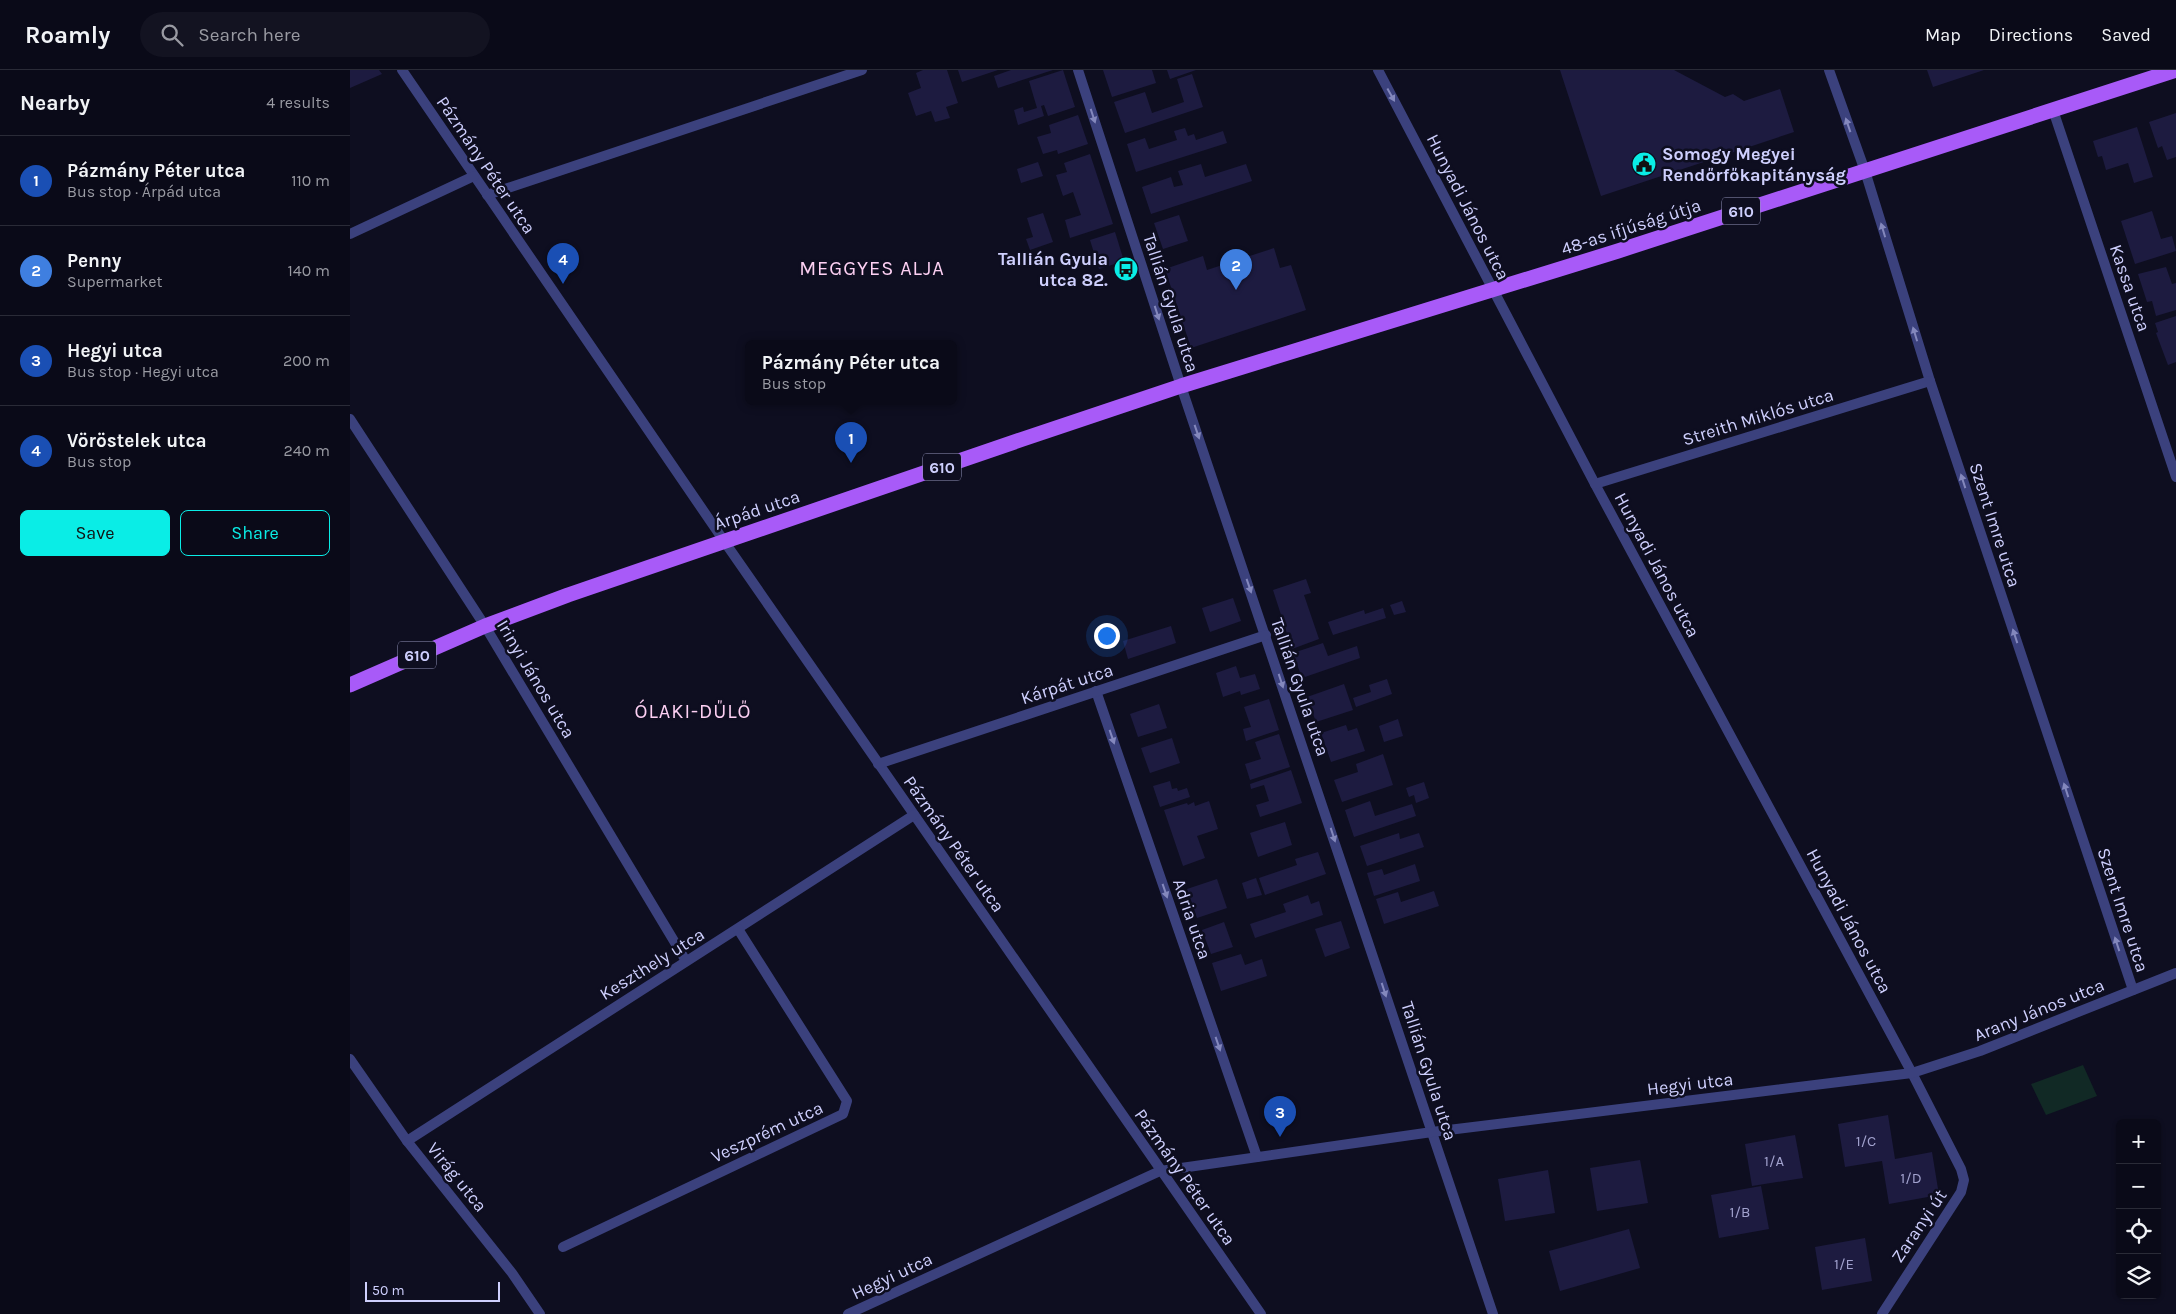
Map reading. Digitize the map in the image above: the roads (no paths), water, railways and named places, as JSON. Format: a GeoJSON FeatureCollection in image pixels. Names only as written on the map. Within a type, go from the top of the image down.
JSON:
{"type":"FeatureCollection","features":[{"type":"Feature","properties":{"kind":"main road","name":"48-as ifjúság útja"},"geometry":{"type":"LineString","coordinates":[[1181,386],[1492,290],[2176,70]]}},
{"type":"Feature","properties":{"kind":"main road","name":"Árpád utca"},"geometry":{"type":"LineString","coordinates":[[350,684],[485,626],[724,541],[1181,386]]}},
{"type":"Feature","properties":{"kind":"street","name":"Pázmány Péter utca"},"geometry":{"type":"LineString","coordinates":[[402,70],[724,541],[1261,1314]]}},
{"type":"Feature","properties":{"kind":"street"},"geometry":{"type":"LineString","coordinates":[[487,195],[862,70]]}},
{"type":"Feature","properties":{"kind":"street","name":"Tallián Gyula utca"},"geometry":{"type":"LineString","coordinates":[[1078,70],[1181,386],[1493,1314]]}},
{"type":"Feature","properties":{"kind":"street","name":"Hunyadi János utca"},"geometry":{"type":"LineString","coordinates":[[1378,70],[1595,484],[1912,1073]]}},
{"type":"Feature","properties":{"kind":"street","name":"Szent Imre utca"},"geometry":{"type":"LineString","coordinates":[[1829,70],[1865,171],[1930,381],[2133,990]]}},
{"type":"Feature","properties":{"kind":"street","name":"Kassa utca"},"geometry":{"type":"LineString","coordinates":[[2053,110],[2176,477]]}},
{"type":"Feature","properties":{"kind":"street"},"geometry":{"type":"LineString","coordinates":[[350,234],[474,176]]}},
{"type":"Feature","properties":{"kind":"street","name":"Streith Miklós utca"},"geometry":{"type":"LineString","coordinates":[[1595,484],[1930,381]]}},
{"type":"Feature","properties":{"kind":"street","name":"Irinyi János utca"},"geometry":{"type":"LineString","coordinates":[[350,419],[485,626],[686,960]]}},
{"type":"Feature","properties":{"kind":"street","name":"Kárpát utca"},"geometry":{"type":"LineString","coordinates":[[878,764],[1266,635]]}},
{"type":"Feature","properties":{"kind":"street","name":"Adria utca"},"geometry":{"type":"LineString","coordinates":[[1096,691],[1257,1157]]}},
{"type":"Feature","properties":{"kind":"street","name":"Keszthely utca"},"geometry":{"type":"LineString","coordinates":[[407,1141],[914,815]]}},
{"type":"Feature","properties":{"kind":"street","name":"Veszprém utca"},"geometry":{"type":"LineString","coordinates":[[562,1247],[843,1114],[847,1101],[738,929]]}},
{"type":"Feature","properties":{"kind":"street","name":"Arany János utca"},"geometry":{"type":"LineString","coordinates":[[1912,1073],[1980,1051],[2176,973]]}},
{"type":"Feature","properties":{"kind":"street","name":"Virág utca"},"geometry":{"type":"LineString","coordinates":[[350,1059],[407,1141],[512,1273],[540,1314]]}},
{"type":"Feature","properties":{"kind":"street","name":"Hegyi utca"},"geometry":{"type":"LineString","coordinates":[[848,1314],[1160,1171],[1432,1132],[1912,1073]]}},
{"type":"Feature","properties":{"kind":"street","name":"Zaranyi út"},"geometry":{"type":"LineString","coordinates":[[1882,1314],[1910,1268],[1935,1235],[1956,1201],[1964,1180],[1961,1169],[1912,1073]]}},
{"type":"Feature","properties":{"kind":"place","name":"Somogy Megyei Rendőrfőkapitányság"},"geometry":{"type":"Point","coordinates":[1644,164]}},
{"type":"Feature","properties":{"kind":"place","name":"Tallián Gyula utca 82."},"geometry":{"type":"Point","coordinates":[1126,269]}},
{"type":"Feature","properties":{"kind":"place","name":"Vöröstelek utca"},"geometry":{"type":"Point","coordinates":[563,284]}},
{"type":"Feature","properties":{"kind":"place","name":"Penny"},"geometry":{"type":"Point","coordinates":[1236,290]}},
{"type":"Feature","properties":{"kind":"place","name":"Pázmány Péter utca"},"geometry":{"type":"Point","coordinates":[851,463]}},
{"type":"Feature","properties":{"kind":"place","name":"Hegyi utca"},"geometry":{"type":"Point","coordinates":[1280,1137]}},
{"type":"Feature","properties":{"kind":"district","name":"MEGGYES ALJA"},"geometry":{"type":"Point","coordinates":[872,268]}},
{"type":"Feature","properties":{"kind":"district","name":"ÓLAKI-DŰLŐ"},"geometry":{"type":"Point","coordinates":[693,711]}}]}
